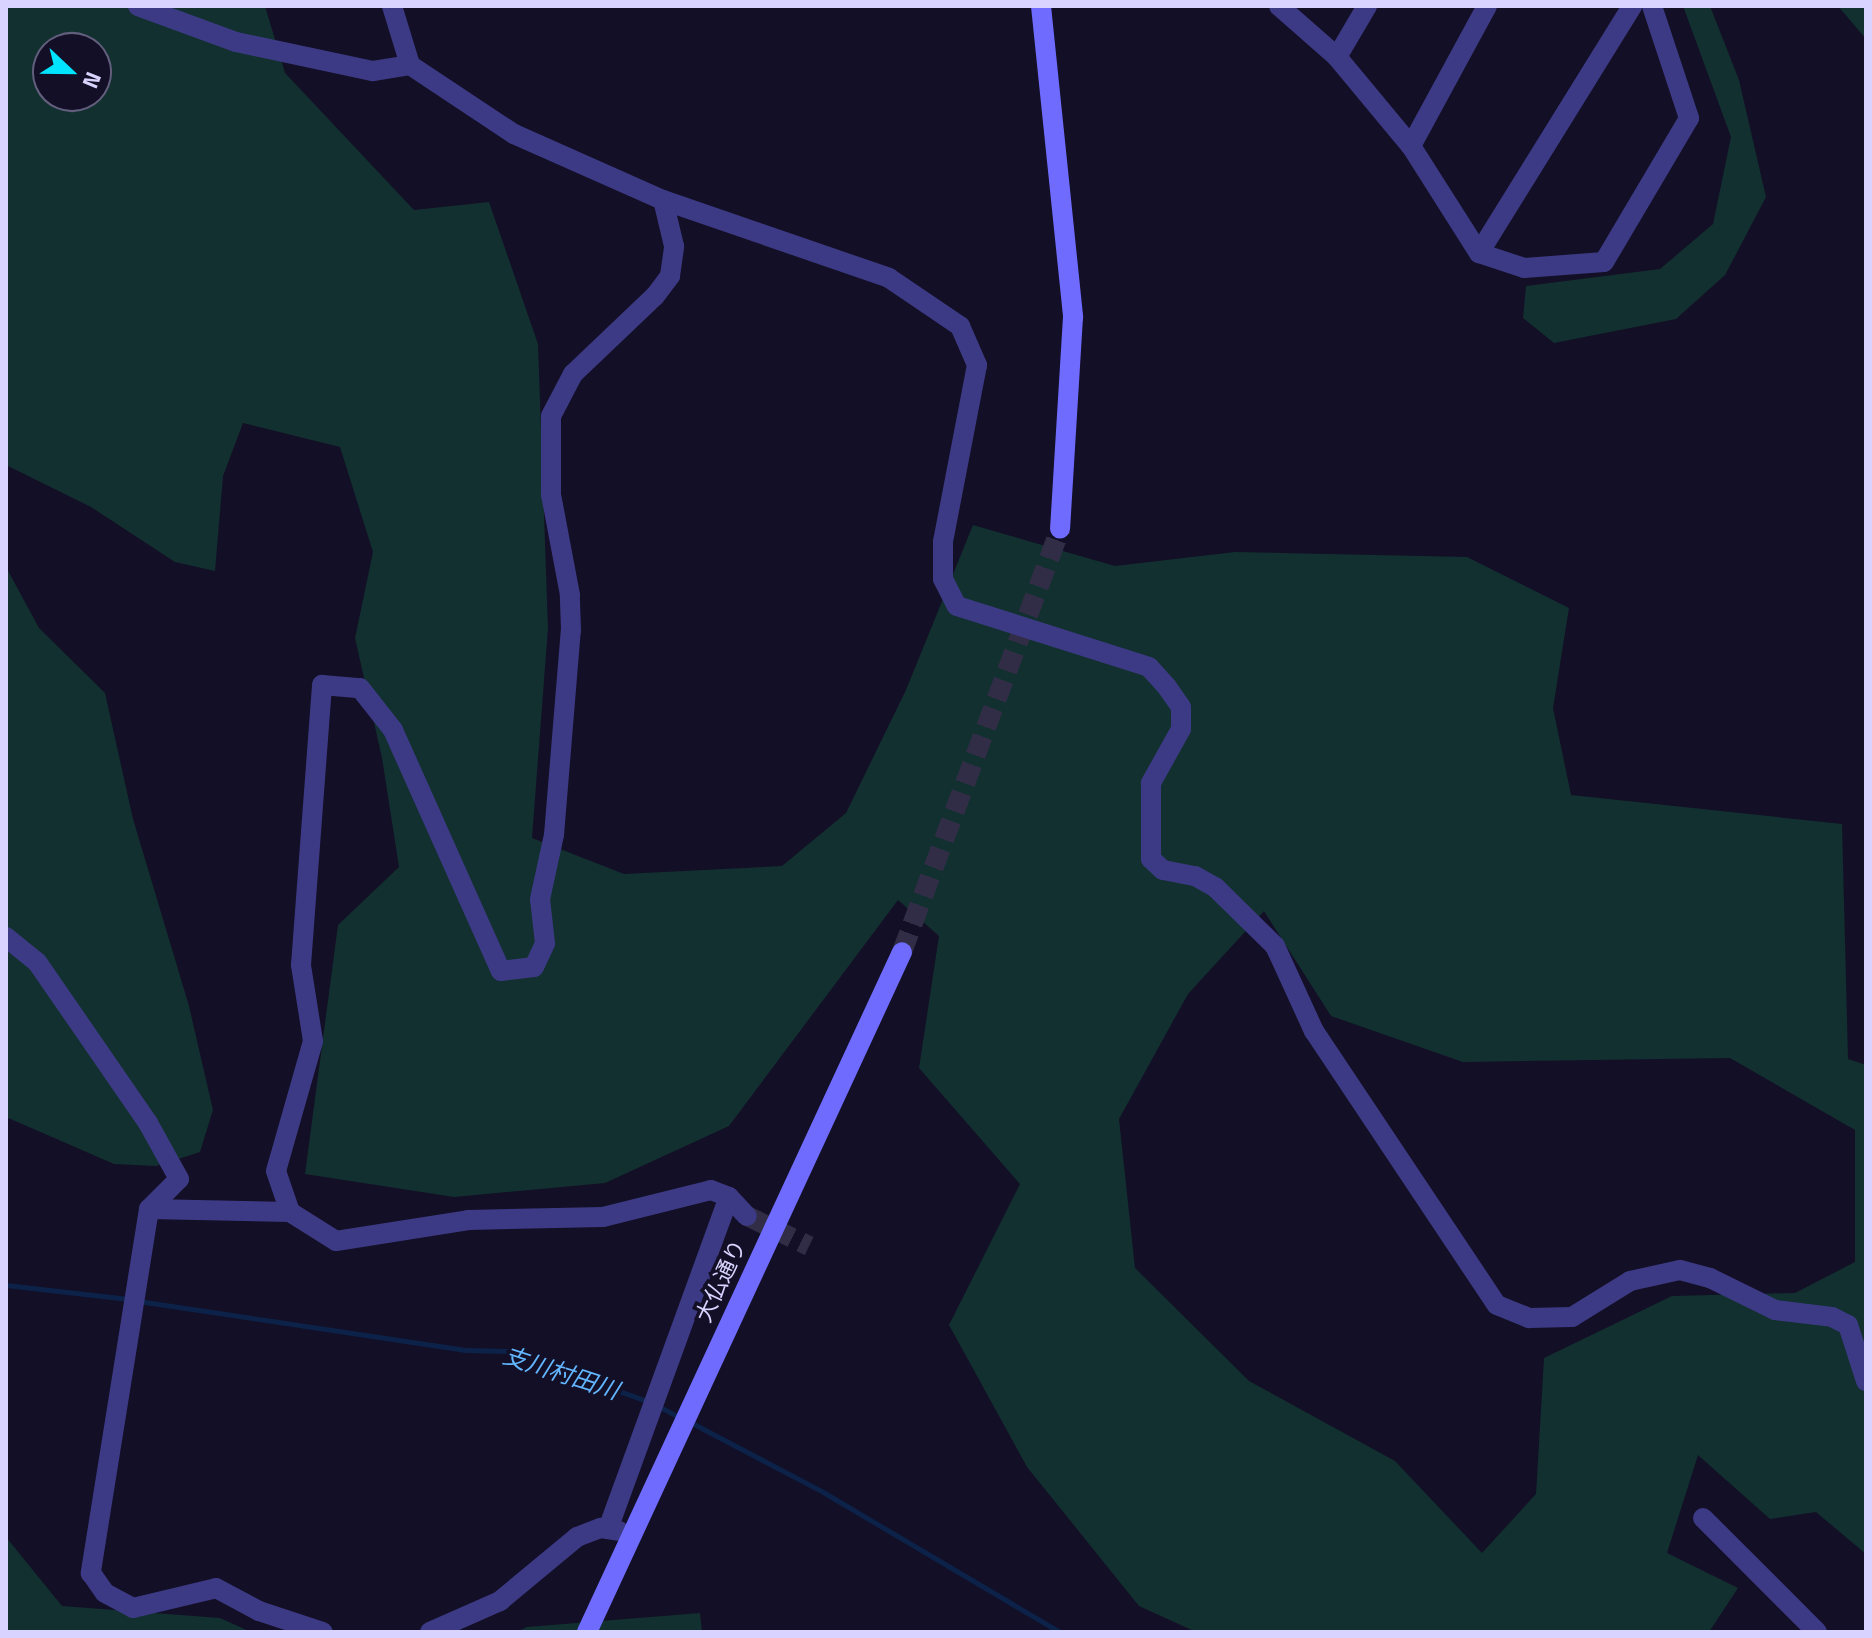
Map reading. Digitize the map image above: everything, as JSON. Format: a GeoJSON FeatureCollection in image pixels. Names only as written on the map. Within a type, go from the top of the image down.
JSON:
{"type":"FeatureCollection","features":[{"type":"Feature","properties":{"kind":"street"},"geometry":{"type":"LineString","coordinates":[[138,6],[236,42],[281,52],[373,71],[410,65]]}},
{"type":"Feature","properties":{"kind":"street"},"geometry":{"type":"LineString","coordinates":[[392,6],[410,65],[514,134],[663,200],[889,278],[960,326],[977,365],[943,542],[943,579],[957,606],[1149,667],[1167,687],[1181,707],[1181,729],[1151,783],[1151,859],[1163,870],[1195,876],[1215,887],[1275,946],[1314,1031],[1497,1305],[1529,1318],[1572,1317],[1630,1281],[1680,1270],[1710,1278],[1775,1310],[1832,1317],[1848,1325],[1866,1381]]}},
{"type":"Feature","properties":{"kind":"street"},"geometry":{"type":"LineString","coordinates":[[1041,6],[1073,317],[1060,529]]}},
{"type":"Feature","properties":{"kind":"street"},"geometry":{"type":"LineString","coordinates":[[1279,6],[1337,57],[1411,146],[1479,253],[1524,268],[1604,262],[1689,118],[1652,6]]}},
{"type":"Feature","properties":{"kind":"street"},"geometry":{"type":"LineString","coordinates":[[1337,57],[1367,6]]}},
{"type":"Feature","properties":{"kind":"street"},"geometry":{"type":"LineString","coordinates":[[1411,146],[1487,6]]}},
{"type":"Feature","properties":{"kind":"street"},"geometry":{"type":"LineString","coordinates":[[1479,253],[1632,6]]}},
{"type":"Feature","properties":{"kind":"street"},"geometry":{"type":"LineString","coordinates":[[290,1212],[276,1171],[313,1041],[301,965],[322,685],[360,688],[393,730],[501,971],[534,967],[545,943],[540,899],[554,835],[571,630],[570,595],[551,494],[551,416],[573,374],[670,276],[674,246],[663,200]]}},
{"type":"Feature","properties":{"kind":"street"},"geometry":{"type":"LineString","coordinates":[[6,937],[37,962],[148,1123],[179,1179],[149,1209],[91,1573],[105,1593],[133,1608],[216,1588],[259,1611],[323,1632]]}},
{"type":"Feature","properties":{"kind":"street","name":"大仏通り"},"geometry":{"type":"LineString","coordinates":[[587,1632],[902,952]]}},
{"type":"Feature","properties":{"kind":"street"},"geometry":{"type":"LineString","coordinates":[[149,1209],[290,1212],[336,1241],[468,1220],[603,1217],[711,1190],[729,1197],[747,1216]]}},
{"type":"Feature","properties":{"kind":"street"},"geometry":{"type":"LineString","coordinates":[[608,1529],[729,1197]]}},
{"type":"Feature","properties":{"kind":"street"},"geometry":{"type":"LineString","coordinates":[[1703,1518],[1745,1556],[1796,1625],[1817,1632]]}},
{"type":"Feature","properties":{"kind":"street"},"geometry":{"type":"LineString","coordinates":[[430,1632],[500,1601],[577,1537],[608,1529],[631,1533]]}},
{"type":"Feature","properties":{"kind":"green space"},"geometry":{"type":"Polygon","coordinates":[[[6,6],[265,6],[285,73],[414,210],[489,202],[538,344],[548,628],[532,838],[624,874],[782,866],[846,813],[906,690],[973,525],[1115,566],[1235,552],[1467,557],[1569,608],[1553,708],[1571,795],[1842,824],[1848,1059],[1866,1065],[1866,1554],[1816,1512],[1770,1519],[1698,1455],[1667,1553],[1738,1588],[1709,1632],[1196,1632],[1139,1606],[1027,1467],[949,1325],[1020,1184],[919,1068],[939,936],[898,900],[729,1126],[605,1183],[454,1197],[305,1174],[338,925],[399,867],[382,758],[355,638],[373,552],[340,447],[243,423],[223,476],[215,571],[175,562],[91,507],[6,465],[6,6]],[[1264,911],[1188,994],[1119,1119],[1135,1268],[1249,1381],[1395,1461],[1482,1553],[1536,1494],[1544,1358],[1672,1296],[1795,1293],[1855,1262],[1855,1130],[1730,1058],[1463,1062],[1331,1016],[1264,911]]]}},
{"type":"Feature","properties":{"kind":"green space"},"geometry":{"type":"Polygon","coordinates":[[[1683,6],[1710,6],[1739,80],[1766,197],[1725,275],[1676,319],[1554,343],[1523,318],[1526,286],[1660,269],[1713,224],[1731,137],[1683,6]]]}},
{"type":"Feature","properties":{"kind":"green space"},"geometry":{"type":"Polygon","coordinates":[[[1838,6],[1866,6],[1866,39],[1838,6]]]}},
{"type":"Feature","properties":{"kind":"green space"},"geometry":{"type":"Polygon","coordinates":[[[6,567],[39,628],[105,693],[133,819],[189,1006],[213,1110],[200,1152],[156,1166],[114,1164],[6,1117],[6,567]]]}},
{"type":"Feature","properties":{"kind":"green space"},"geometry":{"type":"Polygon","coordinates":[[[6,1537],[62,1606],[220,1618],[251,1632],[6,1632],[6,1537]]]}},
{"type":"Feature","properties":{"kind":"green space"},"geometry":{"type":"Polygon","coordinates":[[[700,1613],[702,1632],[516,1632],[527,1627],[700,1613]]]}},
{"type":"Feature","properties":{"kind":"waterway","name":"支川村田川"},"geometry":{"type":"LineString","coordinates":[[6,1285],[128,1299]]}},
{"type":"Feature","properties":{"kind":"waterway","name":"支川村田川"},"geometry":{"type":"LineString","coordinates":[[138,1301],[465,1350],[508,1351],[647,1401]]}},
{"type":"Feature","properties":{"kind":"waterway","name":"支川村田川"},"geometry":{"type":"LineString","coordinates":[[660,1407],[679,1417]]}},
{"type":"Feature","properties":{"kind":"waterway","name":"支川村田川"},"geometry":{"type":"LineString","coordinates":[[688,1421],[823,1492],[1060,1632]]}},
{"type":"Feature","properties":{"kind":"tunnel"},"geometry":{"type":"LineString","coordinates":[[902,952],[1060,529]]}},
{"type":"Feature","properties":{"kind":"tunnel"},"geometry":{"type":"LineString","coordinates":[[747,1216],[809,1246]]}}]}
